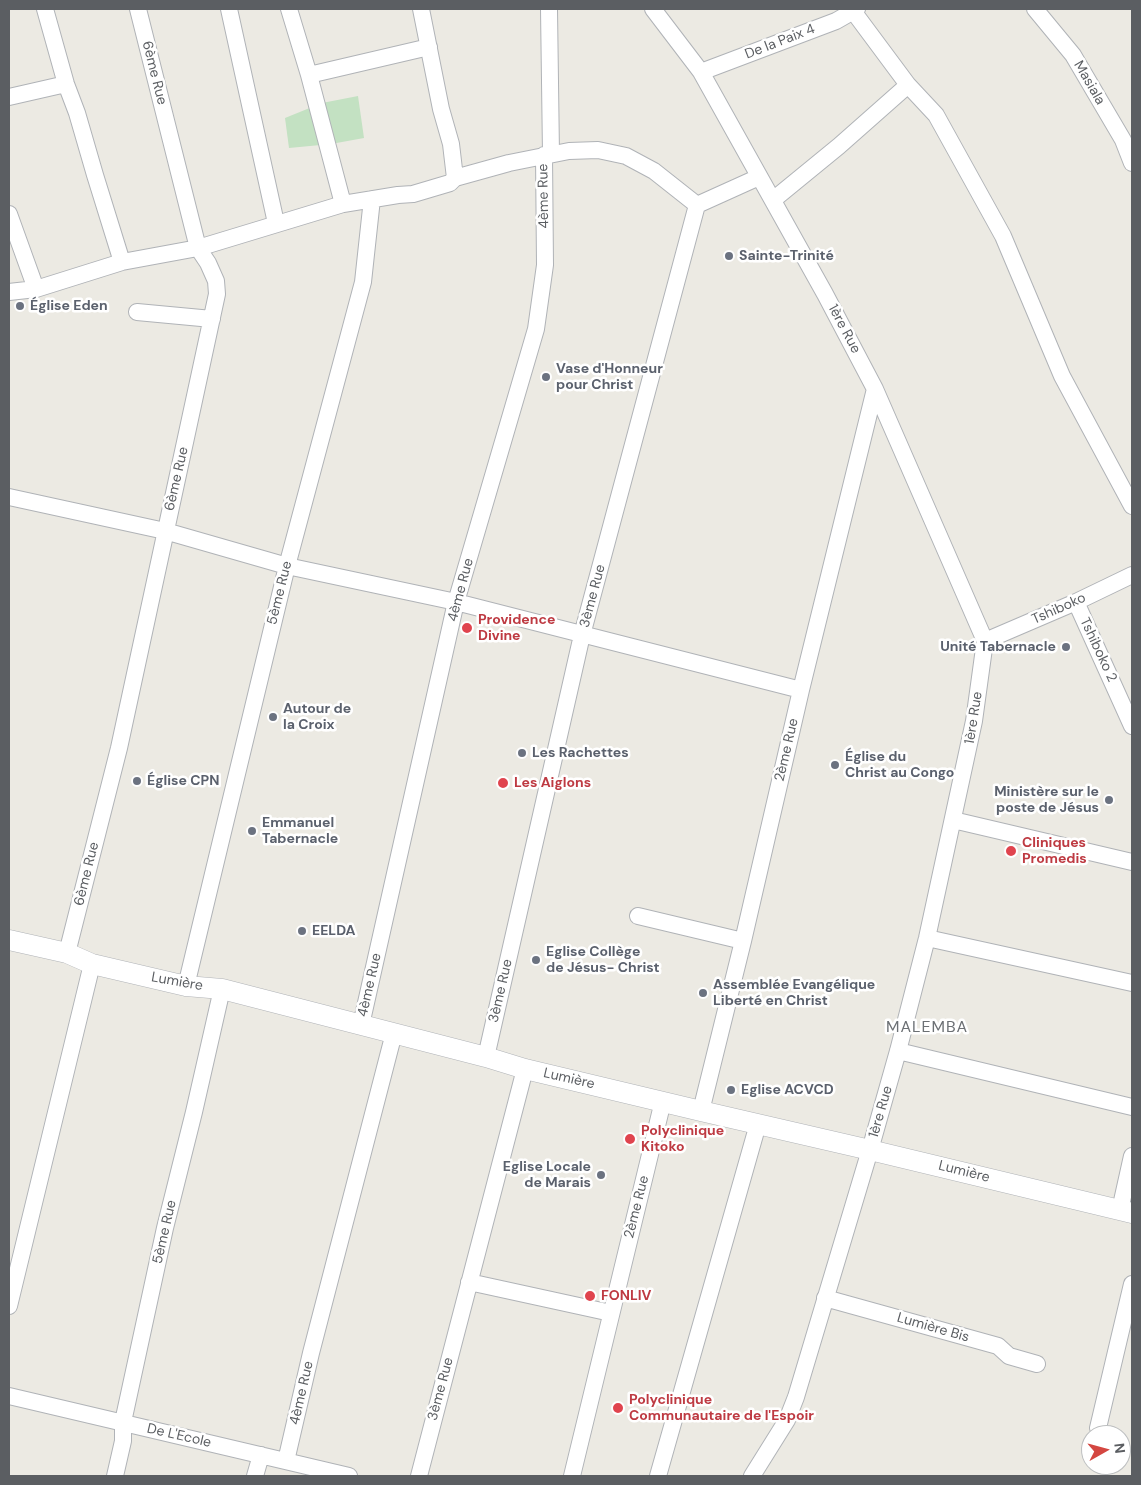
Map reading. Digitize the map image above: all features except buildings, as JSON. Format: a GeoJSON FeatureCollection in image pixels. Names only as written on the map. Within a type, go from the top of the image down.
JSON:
{"type":"FeatureCollection","features":[{"type":"Feature","properties":{"kind":"street"},"geometry":{"type":"LineString","coordinates":[[45,9],[66,84],[78,113],[122,262]]}},
{"type":"Feature","properties":{"kind":"street","name":"6ème Rue"},"geometry":{"type":"LineString","coordinates":[[67,953],[118,748],[217,294],[216,281],[208,263],[198,248],[138,9]]}},
{"type":"Feature","properties":{"kind":"street"},"geometry":{"type":"LineString","coordinates":[[229,9],[276,223]]}},
{"type":"Feature","properties":{"kind":"street"},"geometry":{"type":"LineString","coordinates":[[289,9],[309,75],[343,204]]}},
{"type":"Feature","properties":{"kind":"street"},"geometry":{"type":"LineString","coordinates":[[421,9],[441,109],[452,144],[455,178]]}},
{"type":"Feature","properties":{"kind":"street","name":"4ème Rue"},"geometry":{"type":"LineString","coordinates":[[361,1025],[456,602],[536,329],[546,266],[548,9]]}},
{"type":"Feature","properties":{"kind":"street","name":"1ère Rue"},"geometry":{"type":"LineString","coordinates":[[653,9],[665,22],[701,72],[825,294],[875,389],[985,641],[974,721],[953,820],[927,938],[898,1050],[870,1150],[792,1408],[787,1420],[752,1476]]}},
{"type":"Feature","properties":{"kind":"street","name":"Masiala"},"geometry":{"type":"LineString","coordinates":[[1035,9],[1073,55],[1123,140],[1132,163]]}},
{"type":"Feature","properties":{"kind":"street"},"geometry":{"type":"LineString","coordinates":[[855,10],[908,85],[936,115],[1003,236],[1062,376],[1132,506]]}},
{"type":"Feature","properties":{"kind":"street","name":"De la Paix 4"},"geometry":{"type":"LineString","coordinates":[[701,72],[836,21],[855,10]]}},
{"type":"Feature","properties":{"kind":"street"},"geometry":{"type":"LineString","coordinates":[[309,75],[429,47]]}},
{"type":"Feature","properties":{"kind":"street"},"geometry":{"type":"LineString","coordinates":[[9,97],[66,84]]}},
{"type":"Feature","properties":{"kind":"street"},"geometry":{"type":"LineString","coordinates":[[773,200],[839,146],[908,85]]}},
{"type":"Feature","properties":{"kind":"street"},"geometry":{"type":"LineString","coordinates":[[9,292],[36,289],[122,262],[198,248],[343,204],[431,190],[450,183],[455,178],[547,154],[598,150],[626,156],[654,170],[697,205],[759,177]]}},
{"type":"Feature","properties":{"kind":"street","name":"5ème Rue"},"geometry":{"type":"LineString","coordinates":[[186,986],[287,566],[363,282],[372,199]]}},
{"type":"Feature","properties":{"kind":"street","name":"3ème Rue"},"geometry":{"type":"LineString","coordinates":[[486,1057],[582,635],[697,205]]}},
{"type":"Feature","properties":{"kind":"street"},"geometry":{"type":"LineString","coordinates":[[9,214],[36,289]]}},
{"type":"Feature","properties":{"kind":"street"},"geometry":{"type":"LineString","coordinates":[[137,312],[212,319]]}},
{"type":"Feature","properties":{"kind":"street","name":"2ème Rue"},"geometry":{"type":"LineString","coordinates":[[701,1112],[744,941],[801,690],[875,389]]}},
{"type":"Feature","properties":{"kind":"street"},"geometry":{"type":"LineString","coordinates":[[9,497],[165,531],[287,566],[456,602],[801,690]]}},
{"type":"Feature","properties":{"kind":"street","name":"Tshiboko"},"geometry":{"type":"LineString","coordinates":[[985,641],[1076,602],[1132,575]]}},
{"type":"Feature","properties":{"kind":"street","name":"Tshiboko 2"},"geometry":{"type":"LineString","coordinates":[[1076,602],[1132,726]]}},
{"type":"Feature","properties":{"kind":"street"},"geometry":{"type":"LineString","coordinates":[[953,820],[1132,862]]}},
{"type":"Feature","properties":{"kind":"street"},"geometry":{"type":"LineString","coordinates":[[638,916],[744,941]]}},
{"type":"Feature","properties":{"kind":"street"},"geometry":{"type":"LineString","coordinates":[[927,938],[1132,983]]}},
{"type":"Feature","properties":{"kind":"street","name":"Lumière"},"geometry":{"type":"LineString","coordinates":[[9,940],[67,953],[92,964],[186,986],[222,989],[526,1069],[1126,1212]]}},
{"type":"Feature","properties":{"kind":"street"},"geometry":{"type":"LineString","coordinates":[[9,1306],[92,964]]}},
{"type":"Feature","properties":{"kind":"street","name":"5ème Rue"},"geometry":{"type":"LineString","coordinates":[[115,1476],[123,1441],[123,1422],[165,1228],[222,989]]}},
{"type":"Feature","properties":{"kind":"street","name":"4ème Rue"},"geometry":{"type":"LineString","coordinates":[[286,1461],[311,1353],[394,1033]]}},
{"type":"Feature","properties":{"kind":"street"},"geometry":{"type":"LineString","coordinates":[[898,1050],[1132,1107]]}},
{"type":"Feature","properties":{"kind":"street","name":"3ème Rue"},"geometry":{"type":"LineString","coordinates":[[419,1476],[526,1069]]}},
{"type":"Feature","properties":{"kind":"street","name":"2ème Rue"},"geometry":{"type":"LineString","coordinates":[[572,1476],[663,1101]]}},
{"type":"Feature","properties":{"kind":"street"},"geometry":{"type":"LineString","coordinates":[[658,1476],[758,1124]]}},
{"type":"Feature","properties":{"kind":"street"},"geometry":{"type":"LineString","coordinates":[[1126,1212],[1132,1156]]}},
{"type":"Feature","properties":{"kind":"street"},"geometry":{"type":"LineString","coordinates":[[469,1282],[611,1313]]}},
{"type":"Feature","properties":{"kind":"street"},"geometry":{"type":"LineString","coordinates":[[1099,1425],[1132,1284]]}},
{"type":"Feature","properties":{"kind":"street","name":"Lumière Bis"},"geometry":{"type":"LineString","coordinates":[[825,1298],[998,1346],[1009,1356],[1038,1364]]}},
{"type":"Feature","properties":{"kind":"street","name":"De L'Ecole"},"geometry":{"type":"LineString","coordinates":[[9,1396],[349,1476]]}},
{"type":"Feature","properties":{"kind":"street"},"geometry":{"type":"LineString","coordinates":[[256,1476],[261,1455]]}},
{"type":"Feature","properties":{"kind":"green space"},"geometry":{"type":"Polygon","coordinates":[[[358,96],[364,138],[331,144],[289,148],[285,118],[322,103],[358,96]]]}},
{"type":"Feature","properties":{"kind":"place","name":"Sainte-Trinité"},"geometry":{"type":"Point","coordinates":[729,256]}},
{"type":"Feature","properties":{"kind":"place","name":"Église Eden"},"geometry":{"type":"Point","coordinates":[20,306]}},
{"type":"Feature","properties":{"kind":"place","name":"Vase d'Honneur pour Christ"},"geometry":{"type":"Point","coordinates":[546,377]}},
{"type":"Feature","properties":{"kind":"place","name":"Providence Divine"},"geometry":{"type":"Point","coordinates":[467,628]}},
{"type":"Feature","properties":{"kind":"place","name":"Unité Tabernacle"},"geometry":{"type":"Point","coordinates":[1066,647]}},
{"type":"Feature","properties":{"kind":"place","name":"Autour de la Croix"},"geometry":{"type":"Point","coordinates":[273,717]}},
{"type":"Feature","properties":{"kind":"place","name":"Les Rachettes"},"geometry":{"type":"Point","coordinates":[522,753]}},
{"type":"Feature","properties":{"kind":"place","name":"Église du Christ au Congo"},"geometry":{"type":"Point","coordinates":[835,765]}},
{"type":"Feature","properties":{"kind":"place","name":"Église CPN"},"geometry":{"type":"Point","coordinates":[137,781]}},
{"type":"Feature","properties":{"kind":"place","name":"Les Aiglons"},"geometry":{"type":"Point","coordinates":[503,783]}},
{"type":"Feature","properties":{"kind":"place","name":"Ministère sur le poste de Jésus"},"geometry":{"type":"Point","coordinates":[1109,800]}},
{"type":"Feature","properties":{"kind":"place","name":"Emmanuel Tabernacle"},"geometry":{"type":"Point","coordinates":[252,831]}},
{"type":"Feature","properties":{"kind":"place","name":"Cliniques Promedis"},"geometry":{"type":"Point","coordinates":[1011,851]}},
{"type":"Feature","properties":{"kind":"place","name":"EELDA"},"geometry":{"type":"Point","coordinates":[302,931]}},
{"type":"Feature","properties":{"kind":"place","name":"Eglise Collège de Jésus- Christ"},"geometry":{"type":"Point","coordinates":[536,960]}},
{"type":"Feature","properties":{"kind":"place","name":"Assemblée Evangélique Liberté en Christ"},"geometry":{"type":"Point","coordinates":[703,993]}},
{"type":"Feature","properties":{"kind":"place","name":"Eglise ACVCD"},"geometry":{"type":"Point","coordinates":[731,1090]}},
{"type":"Feature","properties":{"kind":"place","name":"Polyclinique Kitoko"},"geometry":{"type":"Point","coordinates":[630,1139]}},
{"type":"Feature","properties":{"kind":"place","name":"Eglise Locale de Marais"},"geometry":{"type":"Point","coordinates":[601,1175]}},
{"type":"Feature","properties":{"kind":"place","name":"FONLIV"},"geometry":{"type":"Point","coordinates":[590,1296]}},
{"type":"Feature","properties":{"kind":"place","name":"Polyclinique Communautaire de l'Espoir"},"geometry":{"type":"Point","coordinates":[618,1408]}},
{"type":"Feature","properties":{"kind":"district","name":"MALEMBA"},"geometry":{"type":"Point","coordinates":[927,1028]}}]}
